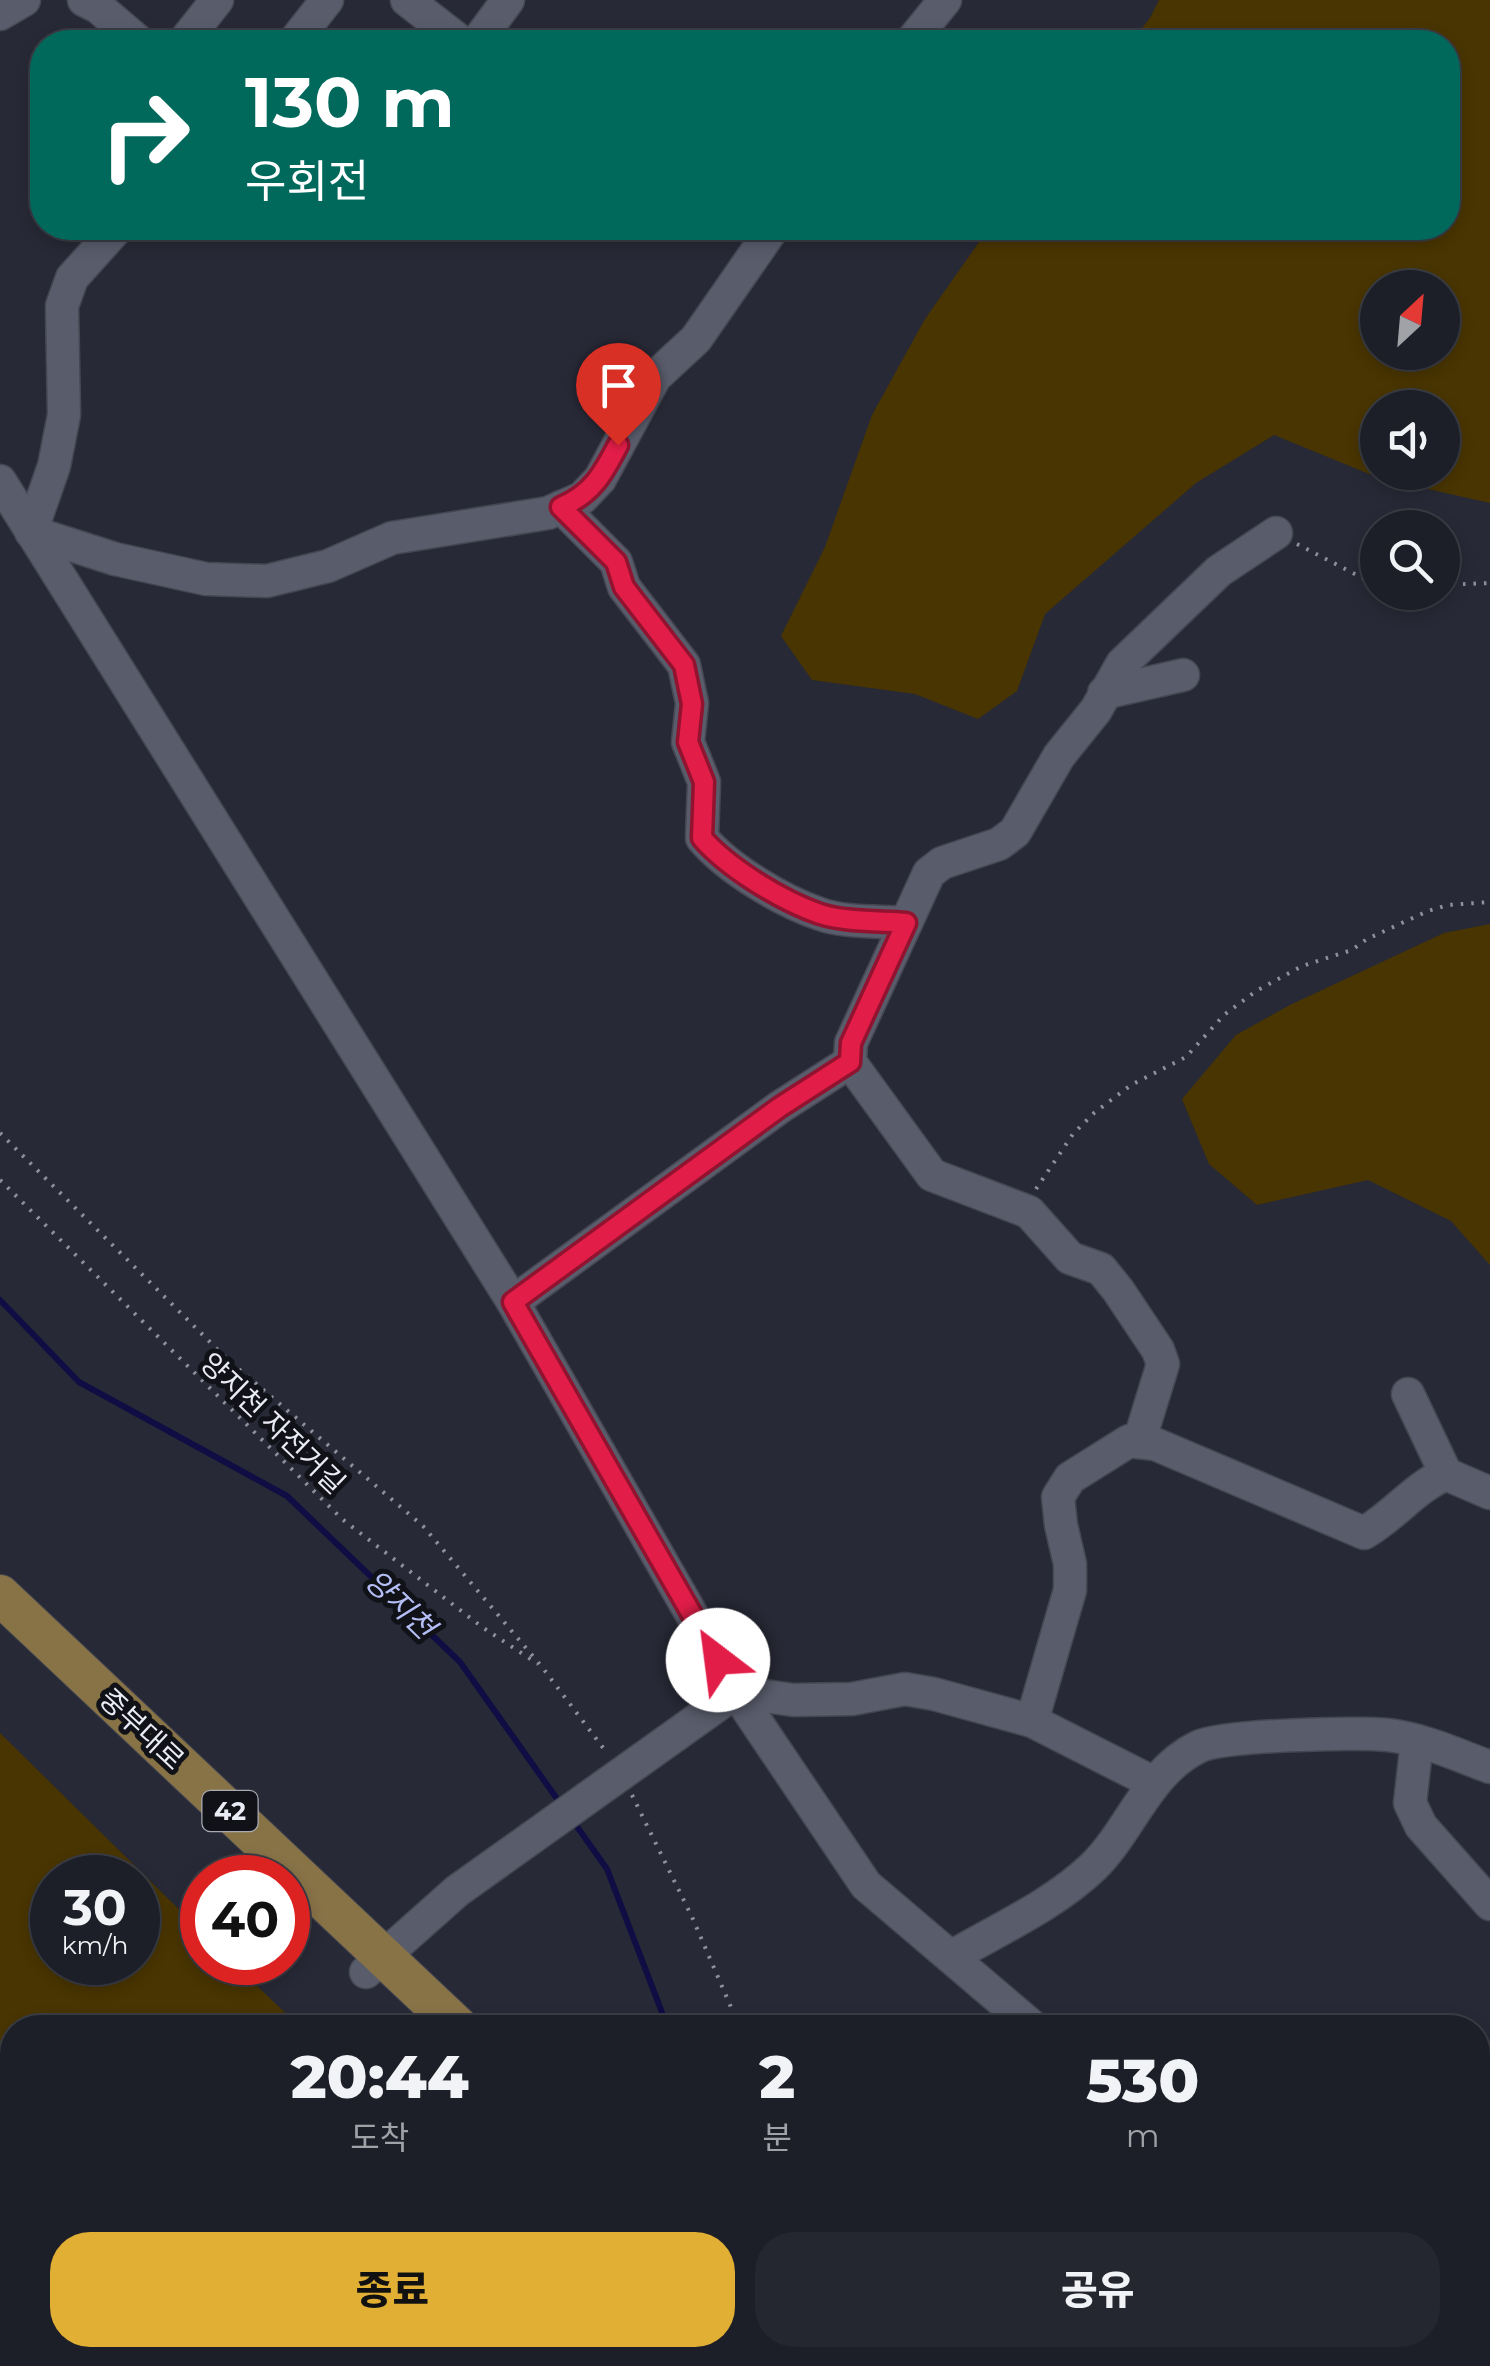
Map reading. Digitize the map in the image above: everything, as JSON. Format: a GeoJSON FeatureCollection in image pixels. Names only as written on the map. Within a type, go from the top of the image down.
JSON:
{"type":"FeatureCollection","features":[{"type":"Feature","properties":{"kind":"main road","name":"중부대로"},"geometry":{"type":"LineString","coordinates":[[0,1595],[373,1964],[414,2015]]}},
{"type":"Feature","properties":{"kind":"main road","name":"중부대로"},"geometry":{"type":"LineString","coordinates":[[0,1626],[244,1855]]}},
{"type":"Feature","properties":{"kind":"main road","name":"중부대로"},"geometry":{"type":"LineString","coordinates":[[310,1913],[442,2015]]}},
{"type":"Feature","properties":{"kind":"street"},"geometry":{"type":"LineString","coordinates":[[0,14],[24,0]]}},
{"type":"Feature","properties":{"kind":"street"},"geometry":{"type":"LineString","coordinates":[[84,0],[124,30]]}},
{"type":"Feature","properties":{"kind":"street"},"geometry":{"type":"LineString","coordinates":[[193,30],[217,0]]}},
{"type":"Feature","properties":{"kind":"street"},"geometry":{"type":"LineString","coordinates":[[303,30],[326,0]]}},
{"type":"Feature","properties":{"kind":"street"},"geometry":{"type":"LineString","coordinates":[[407,0],[446,30]]}},
{"type":"Feature","properties":{"kind":"street"},"geometry":{"type":"LineString","coordinates":[[486,30],[508,0]]}},
{"type":"Feature","properties":{"kind":"street"},"geometry":{"type":"LineString","coordinates":[[921,30],[945,0]]}},
{"type":"Feature","properties":{"kind":"street"},"geometry":{"type":"LineString","coordinates":[[32,532],[54,466],[64,414],[62,306],[72,278],[107,240]]}},
{"type":"Feature","properties":{"kind":"street"},"geometry":{"type":"LineString","coordinates":[[32,532],[115,558],[206,579],[267,581],[328,566],[392,538],[548,513],[582,498],[600,479],[655,377],[696,339],[764,240]]}},
{"type":"Feature","properties":{"kind":"street"},"geometry":{"type":"LineString","coordinates":[[0,482],[513,1302],[736,1692],[866,1884],[1019,2015]]}},
{"type":"Feature","properties":{"kind":"street"},"geometry":{"type":"LineString","coordinates":[[561,507],[616,562],[624,587],[684,665],[692,704],[688,742],[704,782],[702,838],[718,857],[822,915],[906,923]]}},
{"type":"Feature","properties":{"kind":"street"},"geometry":{"type":"LineString","coordinates":[[1140,1442],[1163,1364],[1158,1350],[1102,1268],[1070,1258],[1030,1212],[932,1175],[850,1062],[851,1043],[929,872],[942,863],[999,844],[1015,832],[1122,664],[1220,571],[1276,533]]}},
{"type":"Feature","properties":{"kind":"street"},"geometry":{"type":"LineString","coordinates":[[1104,694],[1183,676]]}},
{"type":"Feature","properties":{"kind":"street"},"geometry":{"type":"LineString","coordinates":[[513,1302],[780,1107],[850,1062]]}},
{"type":"Feature","properties":{"kind":"street"},"geometry":{"type":"LineString","coordinates":[[1408,1394],[1446,1474],[1490,1493]]}},
{"type":"Feature","properties":{"kind":"street"},"geometry":{"type":"LineString","coordinates":[[1032,1721],[1070,1590],[1070,1564],[1058,1497],[1070,1478],[1130,1442],[1155,1444],[1364,1534],[1388,1520],[1427,1482],[1446,1474]]}},
{"type":"Feature","properties":{"kind":"street"},"geometry":{"type":"LineString","coordinates":[[373,1964],[457,1890],[736,1692],[793,1700],[852,1699],[905,1690],[934,1694],[1032,1721],[1154,1783]]}},
{"type":"Feature","properties":{"kind":"street"},"geometry":{"type":"LineString","coordinates":[[951,1957],[1066,1890],[1096,1864],[1154,1783],[1199,1746],[1256,1738],[1388,1735],[1490,1767]]}},
{"type":"Feature","properties":{"kind":"street"},"geometry":{"type":"LineString","coordinates":[[1417,1741],[1410,1803],[1421,1826],[1490,1904]]}},
{"type":"Feature","properties":{"kind":"path"},"geometry":{"type":"LineString","coordinates":[[1276,533],[1360,577]]}},
{"type":"Feature","properties":{"kind":"path"},"geometry":{"type":"LineString","coordinates":[[1460,584],[1490,583]]}},
{"type":"Feature","properties":{"kind":"path"},"geometry":{"type":"LineString","coordinates":[[1022,1210],[1084,1123],[1131,1085],[1186,1057],[1224,1015],[1256,990],[1302,966],[1352,950],[1428,911],[1448,905],[1490,902]]}},
{"type":"Feature","properties":{"kind":"path"},"geometry":{"type":"LineString","coordinates":[[0,1133],[227,1359],[424,1526],[542,1667],[616,1779],[692,1918],[734,2015]]}},
{"type":"Feature","properties":{"kind":"path","name":"양지천 자전거길"},"geometry":{"type":"LineString","coordinates":[[0,1180],[342,1519],[482,1627],[542,1667]]}},
{"type":"Feature","properties":{"kind":"shaded area"},"geometry":{"type":"Polygon","coordinates":[[[1159,0],[1490,0],[1490,503],[1432,490],[1460,490],[1460,390],[1360,390],[1360,470],[1274,435],[1196,483],[1045,614],[1017,691],[978,719],[915,694],[812,680],[781,636],[825,547],[872,415],[925,319],[981,240],[1460,240],[1460,30],[1140,30],[1159,0]]]}},
{"type":"Feature","properties":{"kind":"shaded area"},"geometry":{"type":"Polygon","coordinates":[[[1490,924],[1490,1265],[1451,1221],[1368,1180],[1257,1205],[1209,1164],[1182,1099],[1236,1035],[1290,1005],[1444,933],[1490,924]]]}},
{"type":"Feature","properties":{"kind":"shaded area"},"geometry":{"type":"Polygon","coordinates":[[[0,1733],[124,1855],[30,1855],[30,1985],[160,1985],[160,1891],[180,1910],[180,1985],[256,1985],[287,2015],[0,2015],[0,1733]]]}},
{"type":"Feature","properties":{"kind":"waterway","name":"양지천"},"geometry":{"type":"LineString","coordinates":[[0,1300],[79,1382],[287,1496],[460,1662],[560,1803]]}},
{"type":"Feature","properties":{"kind":"waterway","name":"양지천"},"geometry":{"type":"LineString","coordinates":[[573,1821],[607,1869],[663,2015]]}},
{"type":"Feature","properties":{"kind":"route"},"geometry":{"type":"LineString","coordinates":[[618,445],[600,479],[582,498],[561,507],[616,562],[624,587],[684,665],[692,704],[688,742],[704,782],[702,838],[718,857],[822,915],[906,923],[851,1043],[850,1062],[780,1107],[513,1302],[718,1660]]}}]}
